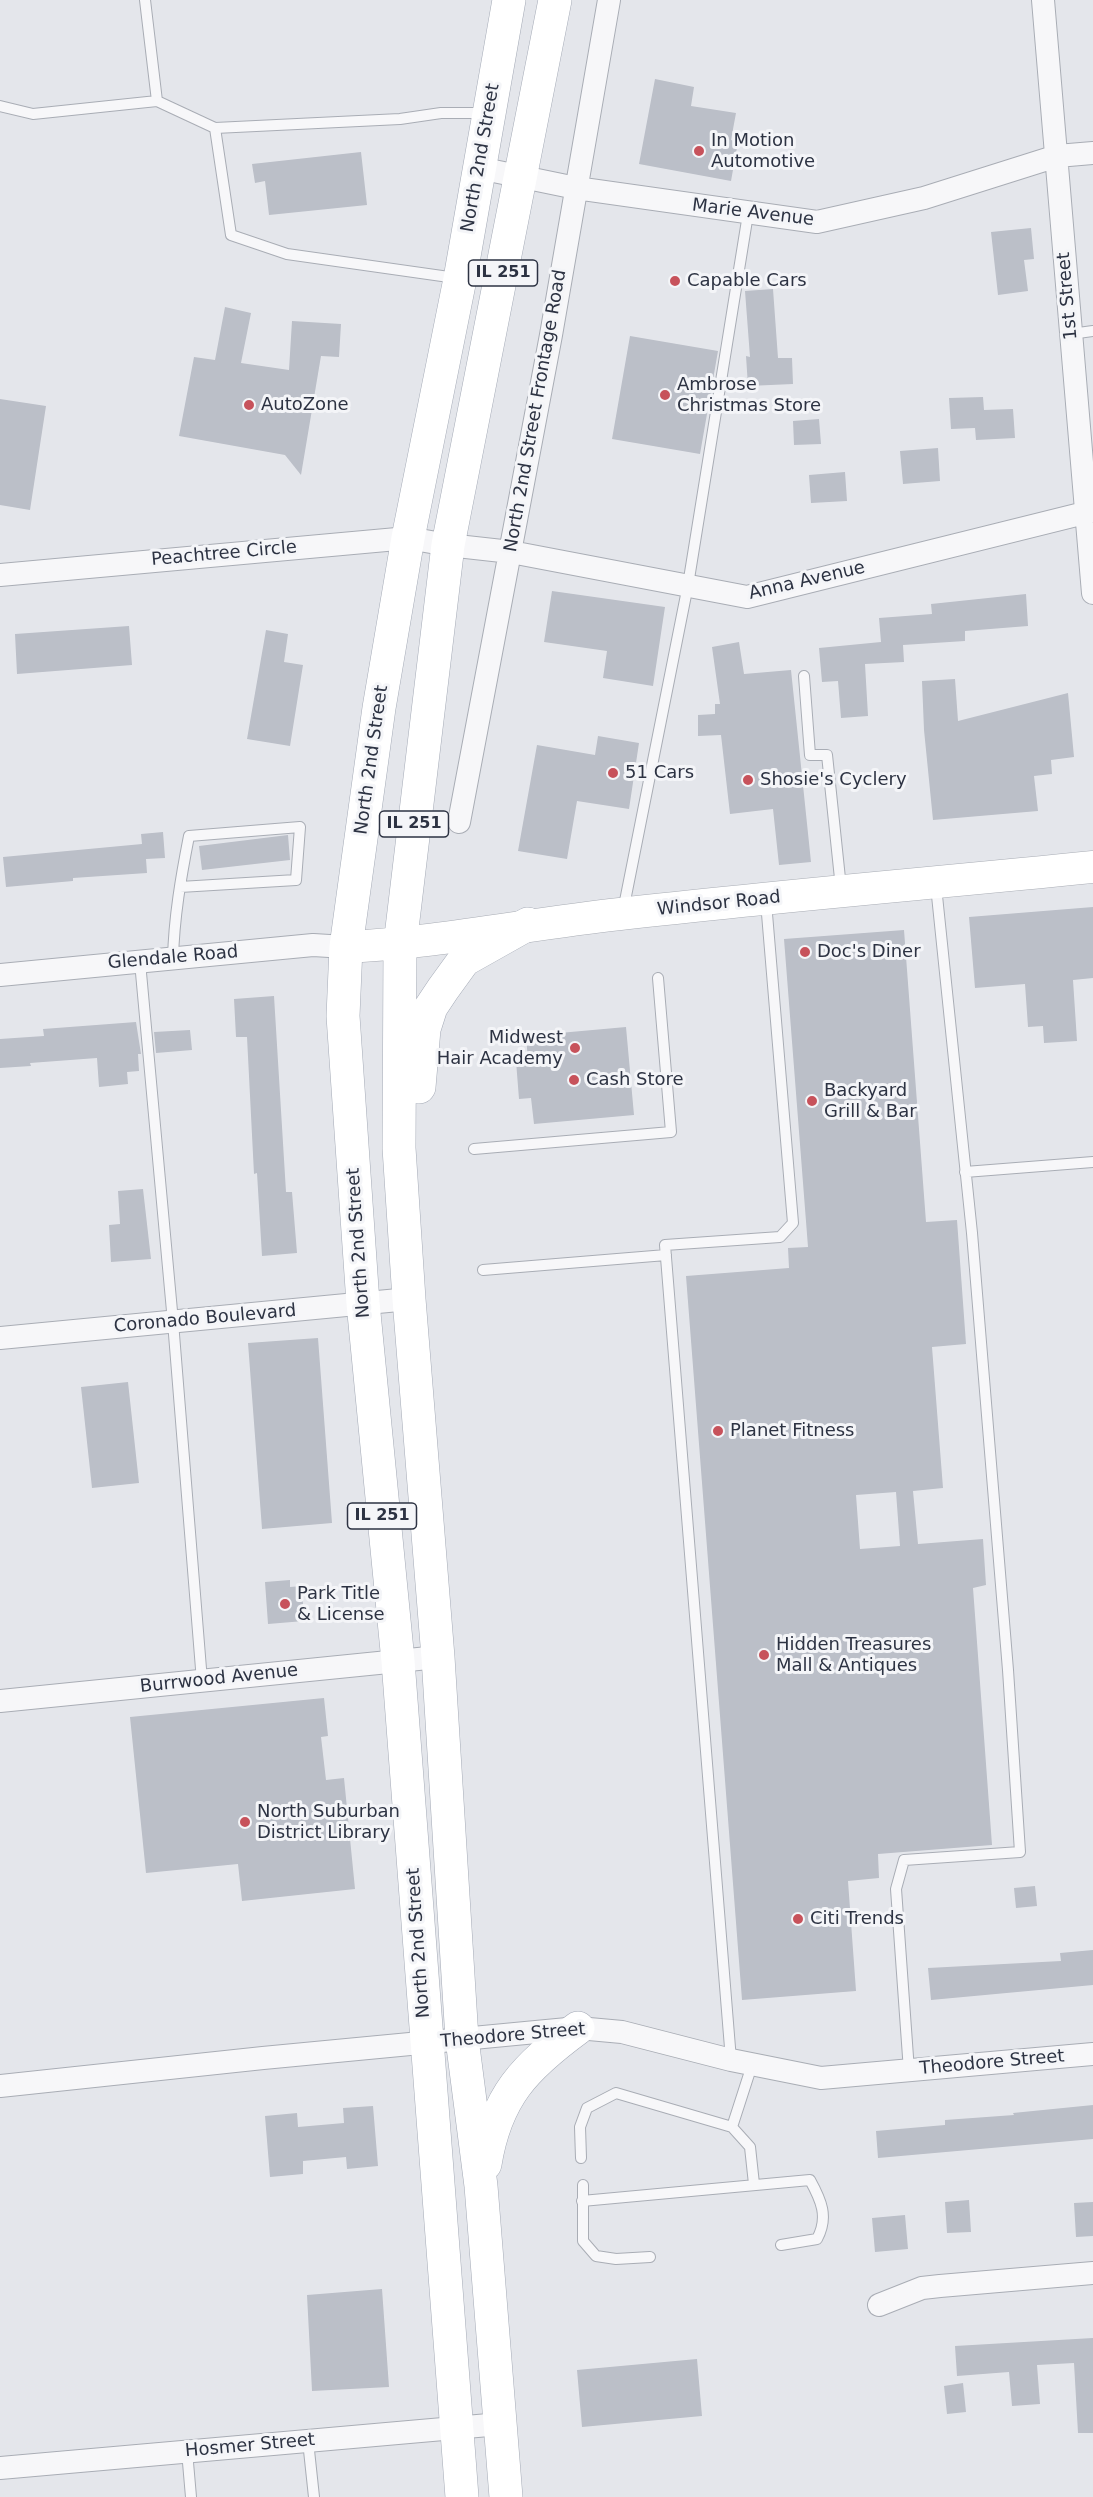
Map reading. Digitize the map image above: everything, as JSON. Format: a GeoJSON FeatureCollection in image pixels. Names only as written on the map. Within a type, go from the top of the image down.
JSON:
{"type":"FeatureCollection","features":[{"type":"Feature","properties":{"kind":"main road","name":"North 2nd Street"},"geometry":{"type":"LineString","coordinates":[[462,2497],[398,1661],[363,1304],[343,1016],[346,947],[379,708],[408,538],[460,279],[509,0]]}},
{"type":"Feature","properties":{"kind":"main road","name":"North 2nd Street"},"geometry":{"type":"LineString","coordinates":[[506,2497],[481,2186],[462,2039],[438,1657],[409,1299],[399,1148],[400,945],[448,545],[555,0]]}},
{"type":"Feature","properties":{"kind":"main road"},"geometry":{"type":"LineString","coordinates":[[399,1148],[419,1095],[424,1029],[431,1007],[464,960],[528,924]]}},
{"type":"Feature","properties":{"kind":"main road"},"geometry":{"type":"LineString","coordinates":[[481,2186],[489,2141],[496,2120],[511,2094],[526,2070],[578,2028]]}},
{"type":"Feature","properties":{"kind":"street","name":"North 2nd Street Frontage Road"},"geometry":{"type":"LineString","coordinates":[[459,822],[511,552],[609,0]]}},
{"type":"Feature","properties":{"kind":"street","name":"1st Street"},"geometry":{"type":"LineString","coordinates":[[1043,0],[1057,156],[1082,333],[1093,593]]}},
{"type":"Feature","properties":{"kind":"street","name":"Marie Avenue"},"geometry":{"type":"LineString","coordinates":[[479,168],[576,188],[817,222],[924,198],[1057,156],[1093,153]]}},
{"type":"Feature","properties":{"kind":"street","name":"Anna Avenue"},"geometry":{"type":"LineString","coordinates":[[448,545],[511,552],[747,597],[1090,512]]}},
{"type":"Feature","properties":{"kind":"street","name":"Peachtree Circle"},"geometry":{"type":"LineString","coordinates":[[0,575],[408,538],[448,545]]}},
{"type":"Feature","properties":{"kind":"street","name":"Windsor Road"},"geometry":{"type":"LineString","coordinates":[[346,947],[400,945],[528,924],[1093,867]]}},
{"type":"Feature","properties":{"kind":"street","name":"Glendale Road"},"geometry":{"type":"LineString","coordinates":[[0,975],[313,945],[346,947]]}},
{"type":"Feature","properties":{"kind":"street","name":"Coronado Boulevard"},"geometry":{"type":"LineString","coordinates":[[0,1338],[409,1299]]}},
{"type":"Feature","properties":{"kind":"street","name":"Burrwood Avenue"},"geometry":{"type":"LineString","coordinates":[[0,1701],[438,1657]]}},
{"type":"Feature","properties":{"kind":"street","name":"Theodore Street"},"geometry":{"type":"LineString","coordinates":[[0,2086],[578,2028],[622,2032],[742,2062],[821,2078],[1093,2054]]}},
{"type":"Feature","properties":{"kind":"street"},"geometry":{"type":"LineString","coordinates":[[879,2305],[922,2288],[1093,2273]]}},
{"type":"Feature","properties":{"kind":"street","name":"Hosmer Street"},"geometry":{"type":"LineString","coordinates":[[0,2468],[500,2424]]}},
{"type":"Feature","properties":{"kind":"lane"},"geometry":{"type":"LineString","coordinates":[[146,0],[157,101]]}},
{"type":"Feature","properties":{"kind":"lane"},"geometry":{"type":"LineString","coordinates":[[0,106],[33,114],[157,101],[214,128],[400,119],[441,113],[489,113]]}},
{"type":"Feature","properties":{"kind":"lane"},"geometry":{"type":"LineString","coordinates":[[214,128],[231,235],[287,254],[460,279]]}},
{"type":"Feature","properties":{"kind":"lane"},"geometry":{"type":"LineString","coordinates":[[623,914],[688,585],[748,214]]}},
{"type":"Feature","properties":{"kind":"lane"},"geometry":{"type":"LineString","coordinates":[[804,676],[810,755],[827,755],[842,892]]}},
{"type":"Feature","properties":{"kind":"lane"},"geometry":{"type":"LineString","coordinates":[[173,958],[173,922],[189,836],[300,828],[296,880],[180,887]]}},
{"type":"Feature","properties":{"kind":"lane"},"geometry":{"type":"LineString","coordinates":[[909,2070],[896,1889],[904,1860],[1020,1852],[1008,1670],[965,1172],[935,883]]}},
{"type":"Feature","properties":{"kind":"lane"},"geometry":{"type":"LineString","coordinates":[[732,2127],[742,2062],[664,1245],[780,1237],[793,1223],[766,899]]}},
{"type":"Feature","properties":{"kind":"lane"},"geometry":{"type":"LineString","coordinates":[[140,962],[173,1322],[202,1681]]}},
{"type":"Feature","properties":{"kind":"lane"},"geometry":{"type":"LineString","coordinates":[[474,1149],[671,1132],[658,978]]}},
{"type":"Feature","properties":{"kind":"lane"},"geometry":{"type":"LineString","coordinates":[[965,1172],[1093,1162]]}},
{"type":"Feature","properties":{"kind":"lane"},"geometry":{"type":"LineString","coordinates":[[483,1270],[666,1255]]}},
{"type":"Feature","properties":{"kind":"lane"},"geometry":{"type":"LineString","coordinates":[[581,2158],[580,2127],[587,2108],[615,2092],[732,2127],[750,2147],[754,2184]]}},
{"type":"Feature","properties":{"kind":"lane"},"geometry":{"type":"LineString","coordinates":[[582,2201],[810,2180],[822,2202],[824,2227],[818,2239],[781,2245]]}},
{"type":"Feature","properties":{"kind":"lane"},"geometry":{"type":"LineString","coordinates":[[583,2185],[583,2241],[596,2256],[616,2259],[650,2257]]}},
{"type":"Feature","properties":{"kind":"lane"},"geometry":{"type":"LineString","coordinates":[[308,2441],[314,2497]]}},
{"type":"Feature","properties":{"kind":"lane"},"geometry":{"type":"LineString","coordinates":[[187,2451],[191,2497]]}},
{"type":"Feature","properties":{"kind":"building"},"geometry":{"type":"Polygon","coordinates":[[[655,79],[694,87],[691,106],[736,113],[731,140],[738,142],[731,181],[639,164],[655,79]]]}},
{"type":"Feature","properties":{"kind":"building"},"geometry":{"type":"Polygon","coordinates":[[[361,152],[367,205],[269,215],[265,181],[255,183],[252,164],[361,152]]]}},
{"type":"Feature","properties":{"kind":"building"},"geometry":{"type":"Polygon","coordinates":[[[1031,228],[1034,259],[1024,260],[1028,291],[998,295],[991,232],[1031,228]]]}},
{"type":"Feature","properties":{"kind":"building"},"geometry":{"type":"Polygon","coordinates":[[[773,289],[778,358],[792,358],[793,384],[748,386],[746,356],[750,357],[745,291],[773,289]]]}},
{"type":"Feature","properties":{"kind":"building","name":"AutoZone"},"geometry":{"type":"Polygon","coordinates":[[[225,307],[251,313],[241,363],[289,370],[292,321],[341,324],[339,357],[321,356],[301,475],[285,455],[179,436],[194,357],[215,360],[225,307]]]}},
{"type":"Feature","properties":{"kind":"building","name":"Ambrose Christmas Store"},"geometry":{"type":"Polygon","coordinates":[[[630,336],[718,351],[700,454],[612,439],[630,336]]]}},
{"type":"Feature","properties":{"kind":"building"},"geometry":{"type":"Polygon","coordinates":[[[983,397],[984,410],[1013,409],[1015,438],[976,440],[975,428],[951,429],[949,398],[983,397]]]}},
{"type":"Feature","properties":{"kind":"building"},"geometry":{"type":"Polygon","coordinates":[[[0,399],[46,406],[30,510],[0,505],[0,399]]]}},
{"type":"Feature","properties":{"kind":"building"},"geometry":{"type":"Polygon","coordinates":[[[819,419],[821,444],[794,445],[793,421],[819,419]]]}},
{"type":"Feature","properties":{"kind":"building"},"geometry":{"type":"Polygon","coordinates":[[[938,448],[940,481],[903,484],[900,451],[938,448]]]}},
{"type":"Feature","properties":{"kind":"building"},"geometry":{"type":"Polygon","coordinates":[[[845,472],[847,501],[811,503],[809,475],[845,472]]]}},
{"type":"Feature","properties":{"kind":"building"},"geometry":{"type":"Polygon","coordinates":[[[552,591],[665,607],[653,686],[603,678],[607,651],[544,642],[552,591]]]}},
{"type":"Feature","properties":{"kind":"building"},"geometry":{"type":"Polygon","coordinates":[[[1026,594],[1028,626],[965,631],[965,641],[903,645],[904,662],[865,664],[868,716],[841,718],[838,681],[822,682],[819,648],[881,642],[879,618],[932,614],[931,604],[1026,594]]]}},
{"type":"Feature","properties":{"kind":"building"},"geometry":{"type":"Polygon","coordinates":[[[129,626],[132,665],[17,674],[15,634],[129,626]]]}},
{"type":"Feature","properties":{"kind":"building"},"geometry":{"type":"Polygon","coordinates":[[[266,630],[288,634],[284,662],[303,665],[290,746],[247,739],[266,630]]]}},
{"type":"Feature","properties":{"kind":"building"},"geometry":{"type":"Polygon","coordinates":[[[739,642],[744,674],[791,670],[811,862],[779,865],[773,809],[730,814],[721,735],[698,736],[698,715],[715,714],[715,704],[720,704],[712,647],[739,642]]]}},
{"type":"Feature","properties":{"kind":"building"},"geometry":{"type":"Polygon","coordinates":[[[955,679],[958,721],[1068,693],[1074,757],[1051,760],[1052,774],[1034,776],[1038,811],[933,820],[924,730],[922,681],[955,679]]]}},
{"type":"Feature","properties":{"kind":"building"},"geometry":{"type":"Polygon","coordinates":[[[598,736],[639,743],[629,809],[577,801],[567,859],[518,851],[537,745],[595,755],[598,736]]]}},
{"type":"Feature","properties":{"kind":"building"},"geometry":{"type":"Polygon","coordinates":[[[163,832],[165,858],[146,859],[147,873],[73,878],[73,881],[6,887],[3,857],[142,844],[141,834],[163,832]]]}},
{"type":"Feature","properties":{"kind":"building"},"geometry":{"type":"Polygon","coordinates":[[[288,835],[290,860],[202,870],[199,846],[288,835]]]}},
{"type":"Feature","properties":{"kind":"building"},"geometry":{"type":"Polygon","coordinates":[[[1093,907],[1093,978],[1073,980],[1077,1041],[1044,1043],[1043,1026],[1028,1027],[1025,984],[975,988],[969,917],[1093,907]]]}},
{"type":"Feature","properties":{"kind":"building"},"geometry":{"type":"Polygon","coordinates":[[[904,930],[926,1222],[957,1220],[966,1344],[932,1347],[943,1488],[913,1491],[918,1544],[983,1539],[986,1585],[973,1588],[992,1845],[878,1854],[879,1878],[848,1881],[856,1991],[742,2000],[686,1276],[789,1268],[788,1248],[808,1247],[784,939],[904,930]],[[896,1492],[856,1495],[860,1549],[900,1546],[896,1492]]]}},
{"type":"Feature","properties":{"kind":"building"},"geometry":{"type":"Polygon","coordinates":[[[274,996],[286,1192],[292,1192],[297,1253],[262,1256],[257,1173],[254,1174],[247,1037],[236,1037],[234,999],[274,996]]]}},
{"type":"Feature","properties":{"kind":"building"},"geometry":{"type":"Polygon","coordinates":[[[136,1022],[141,1054],[138,1054],[139,1071],[127,1072],[128,1084],[99,1087],[97,1058],[30,1063],[31,1066],[0,1068],[0,1039],[44,1036],[43,1029],[136,1022]]]}},
{"type":"Feature","properties":{"kind":"building","name":"Cash Store"},"geometry":{"type":"Polygon","coordinates":[[[626,1027],[634,1115],[534,1124],[531,1098],[519,1099],[516,1061],[528,1060],[526,1036],[626,1027]]]}},
{"type":"Feature","properties":{"kind":"building"},"geometry":{"type":"Polygon","coordinates":[[[190,1030],[192,1050],[156,1053],[154,1032],[190,1030]]]}},
{"type":"Feature","properties":{"kind":"building"},"geometry":{"type":"Polygon","coordinates":[[[143,1189],[151,1259],[111,1262],[109,1225],[120,1224],[118,1191],[143,1189]]]}},
{"type":"Feature","properties":{"kind":"building"},"geometry":{"type":"Polygon","coordinates":[[[318,1338],[332,1523],[262,1529],[248,1343],[318,1338]]]}},
{"type":"Feature","properties":{"kind":"building"},"geometry":{"type":"Polygon","coordinates":[[[128,1382],[139,1483],[92,1488],[81,1387],[128,1382]]]}},
{"type":"Feature","properties":{"kind":"building","name":"Park Title & License"},"geometry":{"type":"Polygon","coordinates":[[[290,1580],[290,1587],[302,1586],[304,1621],[268,1624],[265,1582],[290,1580]]]}},
{"type":"Feature","properties":{"kind":"building","name":"North Suburban District Library"},"geometry":{"type":"Polygon","coordinates":[[[324,1698],[328,1736],[321,1737],[326,1780],[344,1778],[355,1889],[242,1901],[238,1864],[146,1873],[130,1717],[324,1698]]]}},
{"type":"Feature","properties":{"kind":"building"},"geometry":{"type":"Polygon","coordinates":[[[1035,1886],[1037,1906],[1016,1908],[1014,1888],[1035,1886]]]}},
{"type":"Feature","properties":{"kind":"building"},"geometry":{"type":"Polygon","coordinates":[[[1093,1950],[1093,1985],[931,2000],[928,1968],[1061,1961],[1060,1953],[1093,1950]]]}},
{"type":"Feature","properties":{"kind":"building"},"geometry":{"type":"Polygon","coordinates":[[[1093,2105],[1093,2139],[878,2158],[876,2131],[945,2125],[945,2120],[1014,2115],[1013,2113],[1093,2105]]]}},
{"type":"Feature","properties":{"kind":"building"},"geometry":{"type":"Polygon","coordinates":[[[373,2106],[378,2166],[347,2169],[346,2157],[303,2161],[303,2174],[270,2177],[265,2116],[297,2113],[298,2127],[344,2123],[343,2108],[373,2106]]]}},
{"type":"Feature","properties":{"kind":"building"},"geometry":{"type":"Polygon","coordinates":[[[969,2200],[971,2232],[947,2233],[945,2202],[969,2200]]]}},
{"type":"Feature","properties":{"kind":"building"},"geometry":{"type":"Polygon","coordinates":[[[1093,2202],[1093,2236],[1076,2237],[1074,2203],[1093,2202]]]}},
{"type":"Feature","properties":{"kind":"building"},"geometry":{"type":"Polygon","coordinates":[[[905,2215],[908,2249],[875,2252],[872,2218],[905,2215]]]}},
{"type":"Feature","properties":{"kind":"building"},"geometry":{"type":"Polygon","coordinates":[[[382,2289],[389,2387],[312,2391],[307,2295],[382,2289]]]}},
{"type":"Feature","properties":{"kind":"building"},"geometry":{"type":"Polygon","coordinates":[[[1093,2338],[1093,2433],[1078,2433],[1074,2363],[1037,2365],[1040,2404],[1012,2406],[1009,2372],[957,2376],[955,2346],[1093,2338]]]}},
{"type":"Feature","properties":{"kind":"building"},"geometry":{"type":"Polygon","coordinates":[[[697,2359],[702,2416],[582,2427],[577,2370],[697,2359]]]}},
{"type":"Feature","properties":{"kind":"building"},"geometry":{"type":"Polygon","coordinates":[[[963,2383],[966,2412],[947,2414],[944,2386],[963,2383]]]}},
{"type":"Feature","properties":{"kind":"place","name":"In Motion Automotive"},"geometry":{"type":"Point","coordinates":[699,151]}},
{"type":"Feature","properties":{"kind":"place","name":"Capable Cars"},"geometry":{"type":"Point","coordinates":[675,281]}},
{"type":"Feature","properties":{"kind":"place","name":"Ambrose Christmas Store"},"geometry":{"type":"Point","coordinates":[665,395]}},
{"type":"Feature","properties":{"kind":"place","name":"AutoZone"},"geometry":{"type":"Point","coordinates":[249,405]}},
{"type":"Feature","properties":{"kind":"place","name":"51 Cars"},"geometry":{"type":"Point","coordinates":[613,773]}},
{"type":"Feature","properties":{"kind":"place","name":"Shosie's Cyclery"},"geometry":{"type":"Point","coordinates":[748,780]}},
{"type":"Feature","properties":{"kind":"place","name":"Doc's Diner"},"geometry":{"type":"Point","coordinates":[805,952]}},
{"type":"Feature","properties":{"kind":"place","name":"Midwest Hair Academy"},"geometry":{"type":"Point","coordinates":[575,1048]}},
{"type":"Feature","properties":{"kind":"place","name":"Cash Store"},"geometry":{"type":"Point","coordinates":[574,1080]}},
{"type":"Feature","properties":{"kind":"place","name":"Backyard Grill & Bar"},"geometry":{"type":"Point","coordinates":[812,1101]}},
{"type":"Feature","properties":{"kind":"place","name":"Planet Fitness"},"geometry":{"type":"Point","coordinates":[718,1431]}},
{"type":"Feature","properties":{"kind":"place","name":"Park Title & License"},"geometry":{"type":"Point","coordinates":[285,1604]}},
{"type":"Feature","properties":{"kind":"place","name":"Hidden Treasures Mall & Antiques"},"geometry":{"type":"Point","coordinates":[764,1655]}},
{"type":"Feature","properties":{"kind":"place","name":"North Suburban District Library"},"geometry":{"type":"Point","coordinates":[245,1822]}},
{"type":"Feature","properties":{"kind":"place","name":"Citi Trends"},"geometry":{"type":"Point","coordinates":[798,1919]}}]}
